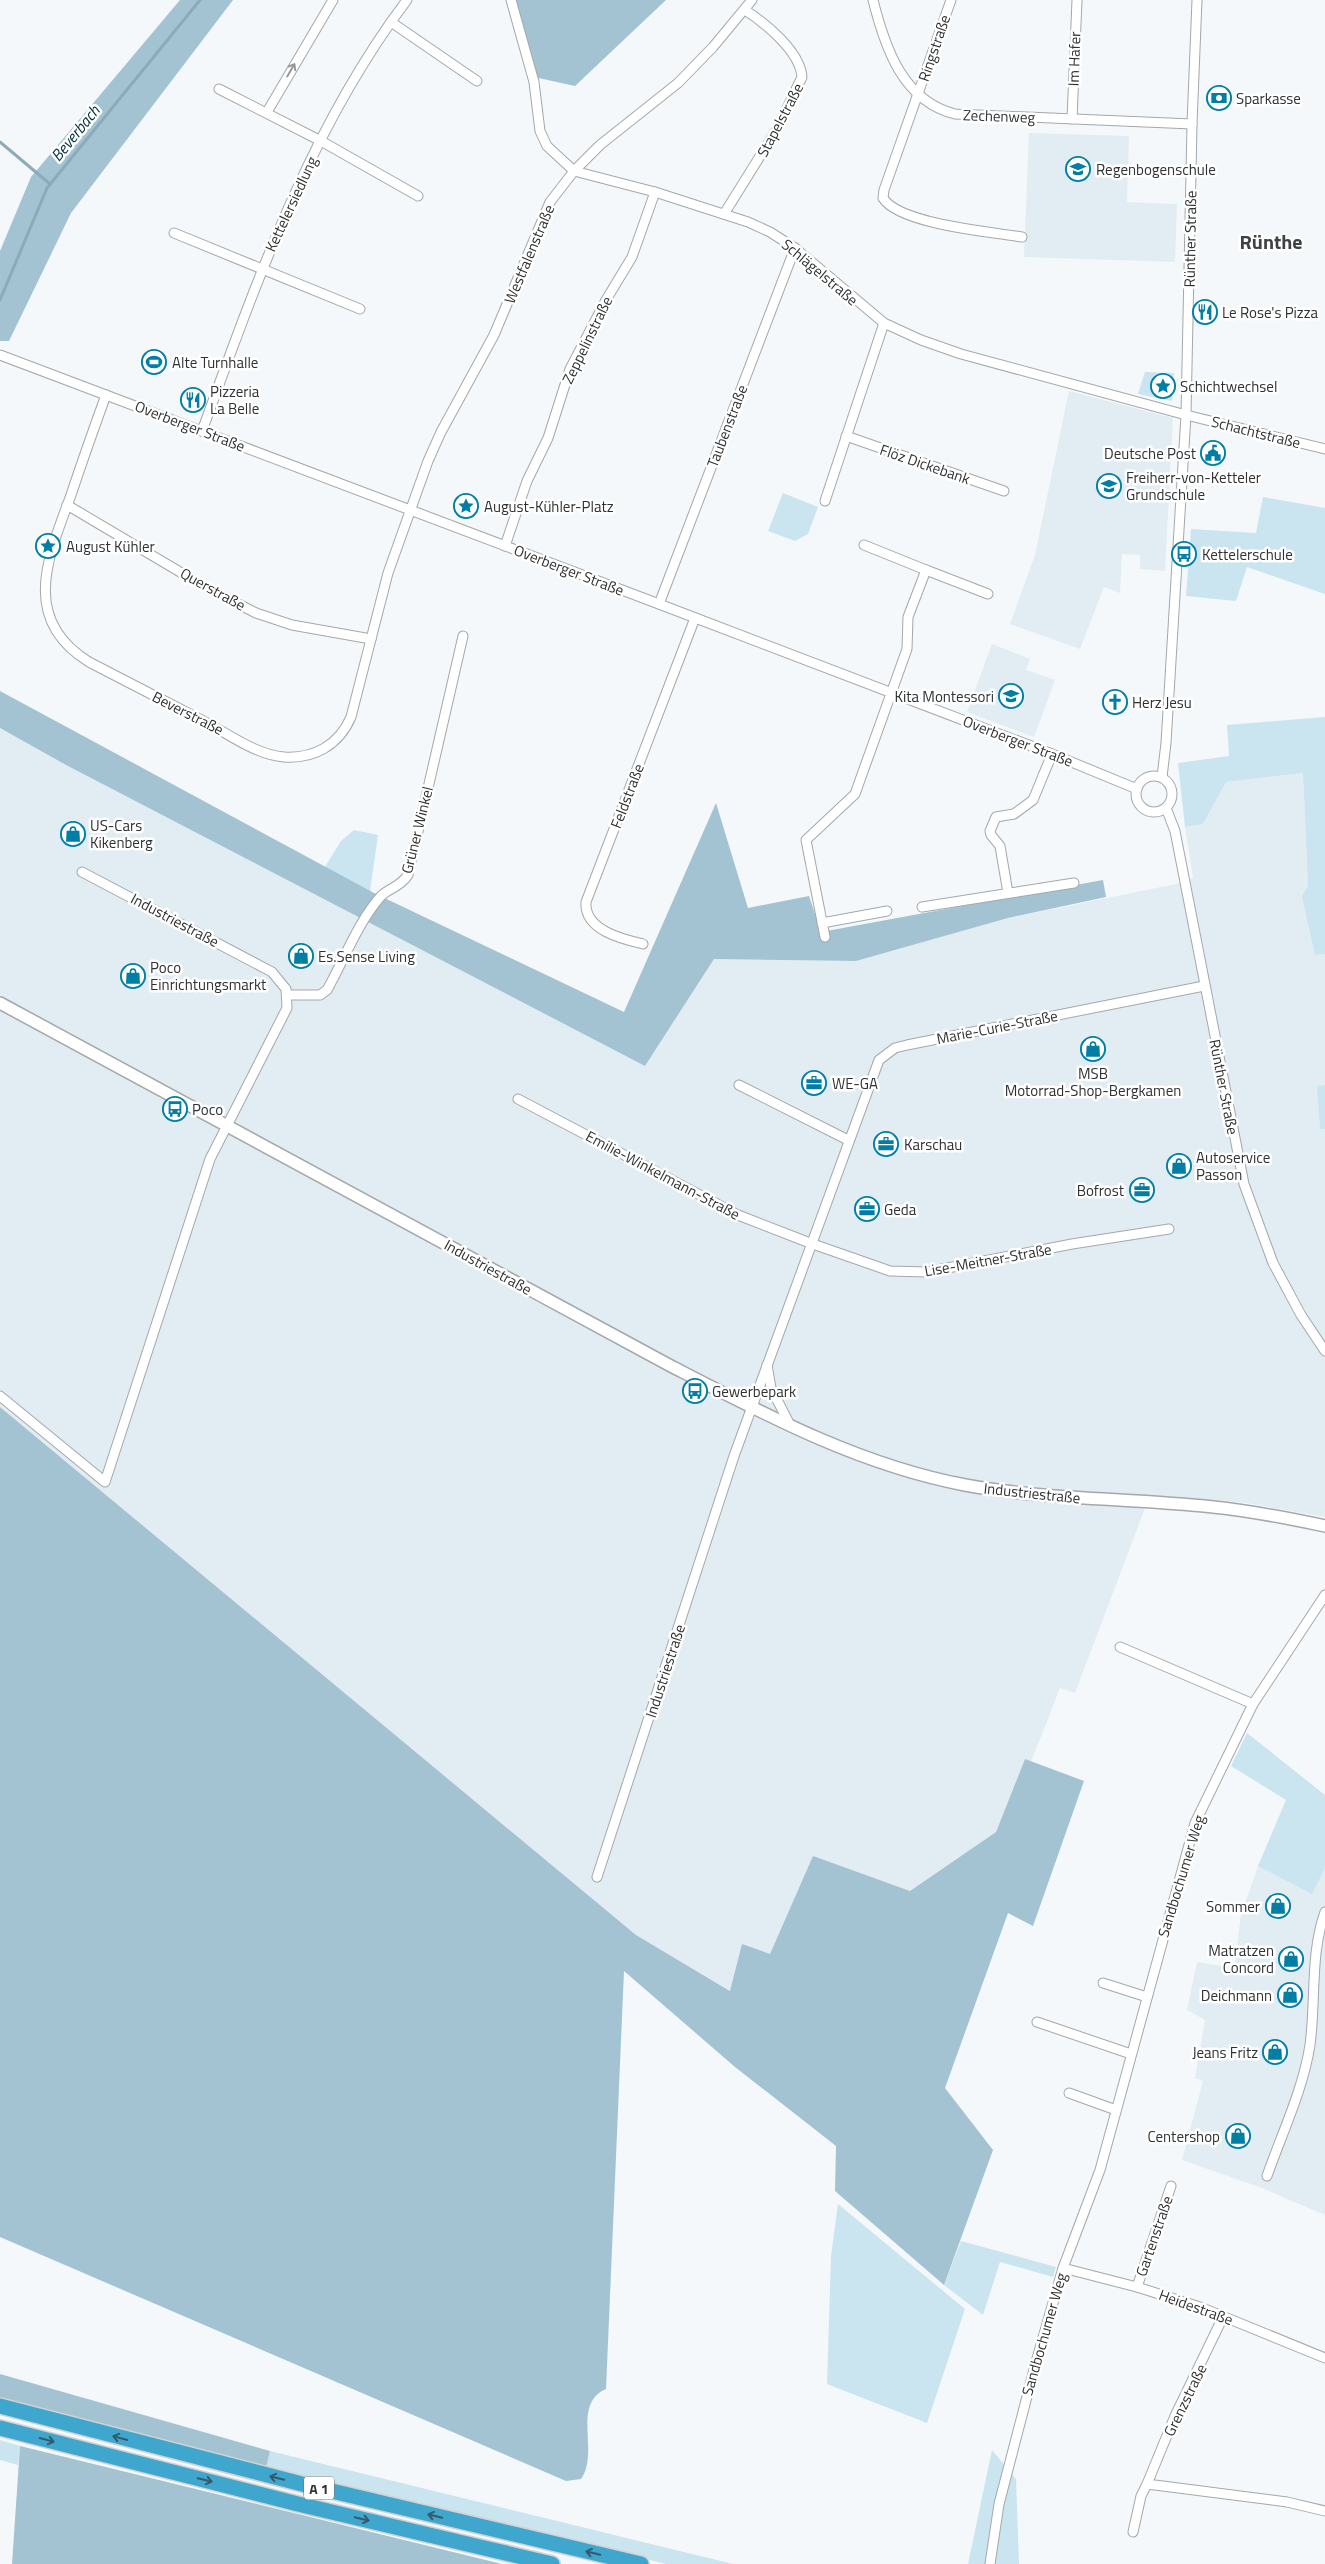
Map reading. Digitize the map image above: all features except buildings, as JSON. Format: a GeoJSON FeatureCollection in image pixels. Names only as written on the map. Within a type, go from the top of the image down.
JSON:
{"type":"FeatureCollection","features":[{"type":"Feature","properties":{"kind":"highway","name":"A 1"},"geometry":{"type":"LineString","coordinates":[[0,2406],[302,2484],[641,2564]]}},
{"type":"Feature","properties":{"kind":"highway","name":"A 1"},"geometry":{"type":"LineString","coordinates":[[0,2428],[298,2504],[552,2564]]}},
{"type":"Feature","properties":{"kind":"street"},"geometry":{"type":"LineString","coordinates":[[267,112],[333,0]]}},
{"type":"Feature","properties":{"kind":"street","name":"Kettelersiedlung"},"geometry":{"type":"LineString","coordinates":[[202,431],[262,267],[291,199],[357,76],[407,0]]}},
{"type":"Feature","properties":{"kind":"street","name":"Schlägelstraße"},"geometry":{"type":"LineString","coordinates":[[511,0],[534,82],[540,131],[546,146],[574,171],[655,192],[724,214],[770,232],[795,248],[884,323],[921,340],[961,354],[1186,415]]}},
{"type":"Feature","properties":{"kind":"street","name":"Westfalenstraße"},"geometry":{"type":"LineString","coordinates":[[410,510],[441,432],[494,335],[546,211],[574,171],[600,145],[678,83],[752,0]]}},
{"type":"Feature","properties":{"kind":"street","name":"Zechenweg"},"geometry":{"type":"LineString","coordinates":[[874,0],[899,72],[917,96],[932,106],[955,114],[1192,124]]}},
{"type":"Feature","properties":{"kind":"street","name":"Ringstraße"},"geometry":{"type":"LineString","coordinates":[[950,0],[884,190],[883,198],[894,209],[926,221],[1022,237]]}},
{"type":"Feature","properties":{"kind":"street","name":"Im Hafer"},"geometry":{"type":"LineString","coordinates":[[1072,119],[1076,0]]}},
{"type":"Feature","properties":{"kind":"street","name":"Rünther Straße"},"geometry":{"type":"LineString","coordinates":[[1162,777],[1181,530],[1186,415],[1192,124],[1198,0]]}},
{"type":"Feature","properties":{"kind":"street","name":"Stapelstraße"},"geometry":{"type":"LineString","coordinates":[[724,214],[777,129],[802,78],[798,63],[779,37],[761,20],[745,10]]}},
{"type":"Feature","properties":{"kind":"street"},"geometry":{"type":"LineString","coordinates":[[391,22],[477,81]]}},
{"type":"Feature","properties":{"kind":"street","name":"Kettelersiedlung"},"geometry":{"type":"LineString","coordinates":[[219,89],[321,141],[418,196]]}},
{"type":"Feature","properties":{"kind":"street","name":"Zeppelinstraße"},"geometry":{"type":"LineString","coordinates":[[505,546],[527,481],[548,438],[570,369],[606,300],[632,257],[655,192]]}},
{"type":"Feature","properties":{"kind":"street","name":"Kettelersiedlung"},"geometry":{"type":"LineString","coordinates":[[174,233],[262,267],[360,309]]}},
{"type":"Feature","properties":{"kind":"street","name":"Taubenstraße"},"geometry":{"type":"LineString","coordinates":[[659,604],[795,248]]}},
{"type":"Feature","properties":{"kind":"street"},"geometry":{"type":"LineString","coordinates":[[826,501],[884,323]]}},
{"type":"Feature","properties":{"kind":"street","name":"Overberger Straße"},"geometry":{"type":"LineString","coordinates":[[0,355],[890,692],[1052,754],[1137,789]]}},
{"type":"Feature","properties":{"kind":"street","name":"Beverstraße"},"geometry":{"type":"LineString","coordinates":[[106,395],[48,557],[45,590],[48,608],[62,638],[70,648],[89,662],[253,747],[276,755],[294,757],[317,753],[334,742],[346,727],[351,718],[388,573],[410,510]]}},
{"type":"Feature","properties":{"kind":"street","name":"Schachtstraße"},"geometry":{"type":"LineString","coordinates":[[1186,415],[1325,449]]}},
{"type":"Feature","properties":{"kind":"street","name":"Flöz Dickebank"},"geometry":{"type":"LineString","coordinates":[[846,436],[1004,491]]}},
{"type":"Feature","properties":{"kind":"street","name":"Querstraße"},"geometry":{"type":"LineString","coordinates":[[67,505],[202,585],[256,613],[292,625],[372,639]]}},
{"type":"Feature","properties":{"kind":"street"},"geometry":{"type":"LineString","coordinates":[[864,546],[988,594]]}},
{"type":"Feature","properties":{"kind":"street"},"geometry":{"type":"LineString","coordinates":[[824,937],[806,840],[855,794],[907,649],[908,617],[926,570]]}},
{"type":"Feature","properties":{"kind":"street","name":"Feldstraße"},"geometry":{"type":"LineString","coordinates":[[642,944],[614,936],[606,931],[589,917],[586,902],[695,618]]}},
{"type":"Feature","properties":{"kind":"street","name":"Grüner Winkel"},"geometry":{"type":"LineString","coordinates":[[288,995],[320,995],[327,990],[358,933],[382,895],[403,882],[408,875],[463,636]]}},
{"type":"Feature","properties":{"kind":"street"},"geometry":{"type":"LineString","coordinates":[[1008,893],[1000,846],[990,831],[996,817],[1014,814],[1033,800],[1052,754]]}},
{"type":"Feature","properties":{"kind":"street"},"geometry":{"type":"LineString","coordinates":[[1162,777],[1170,783],[1172,800],[1166,808],[1157,812],[1144,810],[1136,799],[1137,789],[1147,778],[1162,777]]}},
{"type":"Feature","properties":{"kind":"street","name":"Rünther Straße"},"geometry":{"type":"LineString","coordinates":[[1166,808],[1175,831],[1236,1149],[1253,1213],[1263,1242],[1283,1282],[1325,1351]]}},
{"type":"Feature","properties":{"kind":"street","name":"Industriestraße"},"geometry":{"type":"LineString","coordinates":[[82,872],[272,972],[282,982],[288,995]]}},
{"type":"Feature","properties":{"kind":"street"},"geometry":{"type":"LineString","coordinates":[[922,907],[1074,883]]}},
{"type":"Feature","properties":{"kind":"street"},"geometry":{"type":"LineString","coordinates":[[822,923],[888,911]]}},
{"type":"Feature","properties":{"kind":"street","name":"Marie-Curie-Straße"},"geometry":{"type":"LineString","coordinates":[[752,1409],[810,1244],[874,1069],[879,1060],[895,1048],[1204,986]]}},
{"type":"Feature","properties":{"kind":"street"},"geometry":{"type":"LineString","coordinates":[[0,1396],[105,1482],[210,1159],[286,1015],[288,995]]}},
{"type":"Feature","properties":{"kind":"street","name":"Industriestraße"},"geometry":{"type":"LineString","coordinates":[[0,1003],[752,1409],[791,1427],[894,1467],[964,1485],[1036,1496],[1214,1507],[1325,1526]]}},
{"type":"Feature","properties":{"kind":"street"},"geometry":{"type":"LineString","coordinates":[[739,1085],[848,1140]]}},
{"type":"Feature","properties":{"kind":"street","name":"Emilie-Winkelmann-Straße"},"geometry":{"type":"LineString","coordinates":[[518,1099],[738,1215],[810,1244]]}},
{"type":"Feature","properties":{"kind":"street","name":"Lise-Meitner-Straße"},"geometry":{"type":"LineString","coordinates":[[810,1244],[872,1266],[910,1273],[927,1272],[1169,1229]]}},
{"type":"Feature","properties":{"kind":"street"},"geometry":{"type":"LineString","coordinates":[[767,1365],[771,1388],[791,1427]]}},
{"type":"Feature","properties":{"kind":"street","name":"Industriestraße"},"geometry":{"type":"LineString","coordinates":[[597,1877],[752,1409]]}},
{"type":"Feature","properties":{"kind":"street","name":"Sandbochumer Weg"},"geometry":{"type":"LineString","coordinates":[[990,2564],[993,2532],[1009,2459],[1063,2268],[1100,2170],[1195,1823],[1253,1704],[1325,1595]]}},
{"type":"Feature","properties":{"kind":"street"},"geometry":{"type":"LineString","coordinates":[[1120,1647],[1253,1704]]}},
{"type":"Feature","properties":{"kind":"street"},"geometry":{"type":"LineString","coordinates":[[1267,2176],[1308,2057],[1314,2009],[1317,1949],[1325,1912]]}},
{"type":"Feature","properties":{"kind":"street"},"geometry":{"type":"LineString","coordinates":[[1103,1983],[1147,1997]]}},
{"type":"Feature","properties":{"kind":"street"},"geometry":{"type":"LineString","coordinates":[[1037,2022],[1131,2054]]}},
{"type":"Feature","properties":{"kind":"street"},"geometry":{"type":"LineString","coordinates":[[1068,2093],[1116,2110]]}},
{"type":"Feature","properties":{"kind":"street","name":"Gartenstraße"},"geometry":{"type":"LineString","coordinates":[[1137,2287],[1171,2186]]}},
{"type":"Feature","properties":{"kind":"street","name":"Heidestraße"},"geometry":{"type":"LineString","coordinates":[[1063,2268],[1137,2287],[1200,2307],[1325,2358]]}},
{"type":"Feature","properties":{"kind":"street","name":"Grenzstraße"},"geometry":{"type":"LineString","coordinates":[[1134,2532],[1141,2496],[1175,2416],[1223,2317]]}},
{"type":"Feature","properties":{"kind":"street"},"geometry":{"type":"LineString","coordinates":[[1147,2484],[1287,2502],[1325,2511]]}},
{"type":"Feature","properties":{"kind":"shaded area"},"geometry":{"type":"Polygon","coordinates":[[[180,0],[233,0],[71,213],[9,341],[0,341],[0,251],[31,177],[180,0]]]}},
{"type":"Feature","properties":{"kind":"shaded area"},"geometry":{"type":"Polygon","coordinates":[[[515,0],[666,0],[575,86],[534,77],[515,0]]]}},
{"type":"Feature","properties":{"kind":"shaded area","name":"Regenbogenschule"},"geometry":{"type":"Polygon","coordinates":[[[1029,133],[1129,136],[1127,202],[1177,204],[1175,262],[1024,257],[1029,133]]]}},
{"type":"Feature","properties":{"kind":"shaded area"},"geometry":{"type":"Polygon","coordinates":[[[1145,372],[1174,373],[1172,401],[1138,394],[1145,372]]]}},
{"type":"Feature","properties":{"kind":"shaded area","name":"Freiherr-von-Ketteler Grundschule"},"geometry":{"type":"Polygon","coordinates":[[[1069,391],[1173,418],[1165,571],[1140,569],[1140,555],[1122,554],[1120,593],[1104,587],[1080,649],[1010,624],[1035,555],[1069,391]]]}},
{"type":"Feature","properties":{"kind":"shaded area"},"geometry":{"type":"Polygon","coordinates":[[[783,493],[818,507],[808,534],[795,541],[768,531],[783,493]]]}},
{"type":"Feature","properties":{"kind":"shaded area"},"geometry":{"type":"Polygon","coordinates":[[[1263,497],[1325,508],[1325,594],[1247,567],[1236,601],[1186,596],[1191,529],[1256,533],[1263,497]]]}},
{"type":"Feature","properties":{"kind":"shaded area","name":"Kita Montessori"},"geometry":{"type":"Polygon","coordinates":[[[992,644],[1030,659],[1026,670],[1055,680],[1034,737],[967,712],[992,644]]]}},
{"type":"Feature","properties":{"kind":"shaded area"},"geometry":{"type":"Polygon","coordinates":[[[0,691],[376,894],[624,1012],[716,803],[748,908],[809,896],[821,932],[1103,880],[1106,897],[1008,918],[856,961],[714,959],[645,1066],[66,765],[0,728],[0,691]]]}},
{"type":"Feature","properties":{"kind":"shaded area"},"geometry":{"type":"Polygon","coordinates":[[[1325,717],[1325,954],[1315,955],[1302,896],[1308,886],[1303,773],[1226,782],[1203,824],[1185,827],[1178,763],[1229,756],[1227,725],[1325,717]]]}},
{"type":"Feature","properties":{"kind":"shaded area"},"geometry":{"type":"Polygon","coordinates":[[[0,728],[66,765],[645,1066],[714,959],[856,961],[1008,918],[1176,884],[1193,878],[1185,827],[1203,824],[1226,782],[1303,773],[1308,886],[1315,955],[1325,954],[1325,1085],[1318,1086],[1320,1129],[1325,1129],[1325,1517],[1246,1503],[1150,1495],[1075,1693],[1060,1688],[1031,1762],[1025,1759],[996,1832],[910,1891],[813,1857],[770,1955],[731,1991],[636,1935],[0,1407],[0,728]]]}},
{"type":"Feature","properties":{"kind":"shaded area"},"geometry":{"type":"Polygon","coordinates":[[[354,830],[378,835],[370,891],[325,867],[341,841],[354,830]]]}},
{"type":"Feature","properties":{"kind":"shaded area"},"geometry":{"type":"Polygon","coordinates":[[[1325,1085],[1325,1129],[1320,1129],[1317,1086],[1325,1085]]]}},
{"type":"Feature","properties":{"kind":"shaded area"},"geometry":{"type":"Polygon","coordinates":[[[0,1407],[636,1935],[730,1991],[742,1944],[770,1954],[813,1856],[910,1891],[996,1832],[1025,1759],[1084,1781],[1033,1926],[1008,1913],[945,2088],[993,2150],[944,2285],[835,2191],[836,2146],[735,2067],[624,1971],[606,2389],[596,2396],[590,2406],[588,2417],[588,2456],[586,2468],[581,2479],[566,2481],[0,2237],[0,1407]]]}},
{"type":"Feature","properties":{"kind":"shaded area"},"geometry":{"type":"Polygon","coordinates":[[[1247,1733],[1325,1795],[1325,1868],[1312,1894],[1258,1866],[1286,1800],[1231,1766],[1247,1733]]]}},
{"type":"Feature","properties":{"kind":"shaded area"},"geometry":{"type":"Polygon","coordinates":[[[1258,1866],[1312,1893],[1325,1868],[1325,2215],[1262,2188],[1182,2160],[1203,2081],[1195,2078],[1205,2020],[1187,2010],[1197,1962],[1234,1968],[1241,1915],[1258,1866]]]}},
{"type":"Feature","properties":{"kind":"shaded area"},"geometry":{"type":"Polygon","coordinates":[[[838,2204],[965,2309],[927,2423],[827,2384],[831,2256],[838,2204]]]}},
{"type":"Feature","properties":{"kind":"shaded area"},"geometry":{"type":"Polygon","coordinates":[[[961,2241],[1056,2267],[1053,2277],[1000,2262],[983,2315],[944,2285],[961,2241]]]}},
{"type":"Feature","properties":{"kind":"shaded area"},"geometry":{"type":"Polygon","coordinates":[[[0,2374],[270,2451],[266,2468],[0,2398],[0,2374]]]}},
{"type":"Feature","properties":{"kind":"shaded area"},"geometry":{"type":"Polygon","coordinates":[[[0,2440],[20,2446],[18,2465],[0,2460],[0,2440]]]}},
{"type":"Feature","properties":{"kind":"shaded area"},"geometry":{"type":"Polygon","coordinates":[[[20,2446],[502,2564],[12,2564],[20,2446]]]}},
{"type":"Feature","properties":{"kind":"shaded area"},"geometry":{"type":"Polygon","coordinates":[[[992,2450],[1016,2479],[1019,2564],[968,2564],[992,2450]]]}},
{"type":"Feature","properties":{"kind":"shaded area"},"geometry":{"type":"Polygon","coordinates":[[[270,2451],[733,2564],[666,2564],[266,2468],[270,2451]]]}},
{"type":"Feature","properties":{"kind":"waterway","name":"Beverbach"},"geometry":{"type":"LineString","coordinates":[[0,300],[47,188],[200,0]]}},
{"type":"Feature","properties":{"kind":"waterway"},"geometry":{"type":"LineString","coordinates":[[0,142],[50,184]]}},
{"type":"Feature","properties":{"kind":"place","name":"Sparkasse"},"geometry":{"type":"Point","coordinates":[1219,98]}},
{"type":"Feature","properties":{"kind":"place","name":"Regenbogenschule"},"geometry":{"type":"Point","coordinates":[1078,169]}},
{"type":"Feature","properties":{"kind":"place","name":"Le Rose's Pizza"},"geometry":{"type":"Point","coordinates":[1205,312]}},
{"type":"Feature","properties":{"kind":"place","name":"Alte Turnhalle"},"geometry":{"type":"Point","coordinates":[154,362]}},
{"type":"Feature","properties":{"kind":"place","name":"Schichtwechsel"},"geometry":{"type":"Point","coordinates":[1163,386]}},
{"type":"Feature","properties":{"kind":"place","name":"Pizzeria La Belle"},"geometry":{"type":"Point","coordinates":[193,400]}},
{"type":"Feature","properties":{"kind":"place","name":"Deutsche Post"},"geometry":{"type":"Point","coordinates":[1213,453]}},
{"type":"Feature","properties":{"kind":"place","name":"Freiherr-von-Ketteler Grundschule"},"geometry":{"type":"Point","coordinates":[1109,486]}},
{"type":"Feature","properties":{"kind":"place","name":"August-Kühler-Platz"},"geometry":{"type":"Point","coordinates":[466,506]}},
{"type":"Feature","properties":{"kind":"place","name":"August Kühler"},"geometry":{"type":"Point","coordinates":[48,546]}},
{"type":"Feature","properties":{"kind":"place","name":"Kettelerschule"},"geometry":{"type":"Point","coordinates":[1184,554]}},
{"type":"Feature","properties":{"kind":"place","name":"Kita Montessori"},"geometry":{"type":"Point","coordinates":[1011,696]}},
{"type":"Feature","properties":{"kind":"place","name":"Herz Jesu"},"geometry":{"type":"Point","coordinates":[1115,702]}},
{"type":"Feature","properties":{"kind":"place","name":"US-Cars Kikenberg"},"geometry":{"type":"Point","coordinates":[73,834]}},
{"type":"Feature","properties":{"kind":"place","name":"Es.Sense Living"},"geometry":{"type":"Point","coordinates":[301,956]}},
{"type":"Feature","properties":{"kind":"place","name":"Poco Einrichtungsmarkt"},"geometry":{"type":"Point","coordinates":[133,976]}},
{"type":"Feature","properties":{"kind":"place","name":"MSB Motorrad-Shop-Bergkamen"},"geometry":{"type":"Point","coordinates":[1093,1049]}},
{"type":"Feature","properties":{"kind":"place","name":"WE-GA"},"geometry":{"type":"Point","coordinates":[814,1083]}},
{"type":"Feature","properties":{"kind":"place","name":"Poco"},"geometry":{"type":"Point","coordinates":[175,1109]}},
{"type":"Feature","properties":{"kind":"place","name":"Karschau"},"geometry":{"type":"Point","coordinates":[886,1144]}},
{"type":"Feature","properties":{"kind":"place","name":"Autoservice Passon"},"geometry":{"type":"Point","coordinates":[1179,1166]}},
{"type":"Feature","properties":{"kind":"place","name":"Bofrost"},"geometry":{"type":"Point","coordinates":[1142,1190]}},
{"type":"Feature","properties":{"kind":"place","name":"Geda"},"geometry":{"type":"Point","coordinates":[867,1209]}},
{"type":"Feature","properties":{"kind":"place","name":"Gewerbepark"},"geometry":{"type":"Point","coordinates":[695,1391]}},
{"type":"Feature","properties":{"kind":"place","name":"Sommer"},"geometry":{"type":"Point","coordinates":[1278,1906]}},
{"type":"Feature","properties":{"kind":"place","name":"Matratzen Concord"},"geometry":{"type":"Point","coordinates":[1291,1959]}},
{"type":"Feature","properties":{"kind":"place","name":"Deichmann"},"geometry":{"type":"Point","coordinates":[1290,1995]}},
{"type":"Feature","properties":{"kind":"place","name":"Jeans Fritz"},"geometry":{"type":"Point","coordinates":[1275,2052]}},
{"type":"Feature","properties":{"kind":"place","name":"Centershop"},"geometry":{"type":"Point","coordinates":[1238,2136]}},
{"type":"Feature","properties":{"kind":"district","name":"Rünthe"},"geometry":{"type":"Point","coordinates":[1271,241]}}]}
